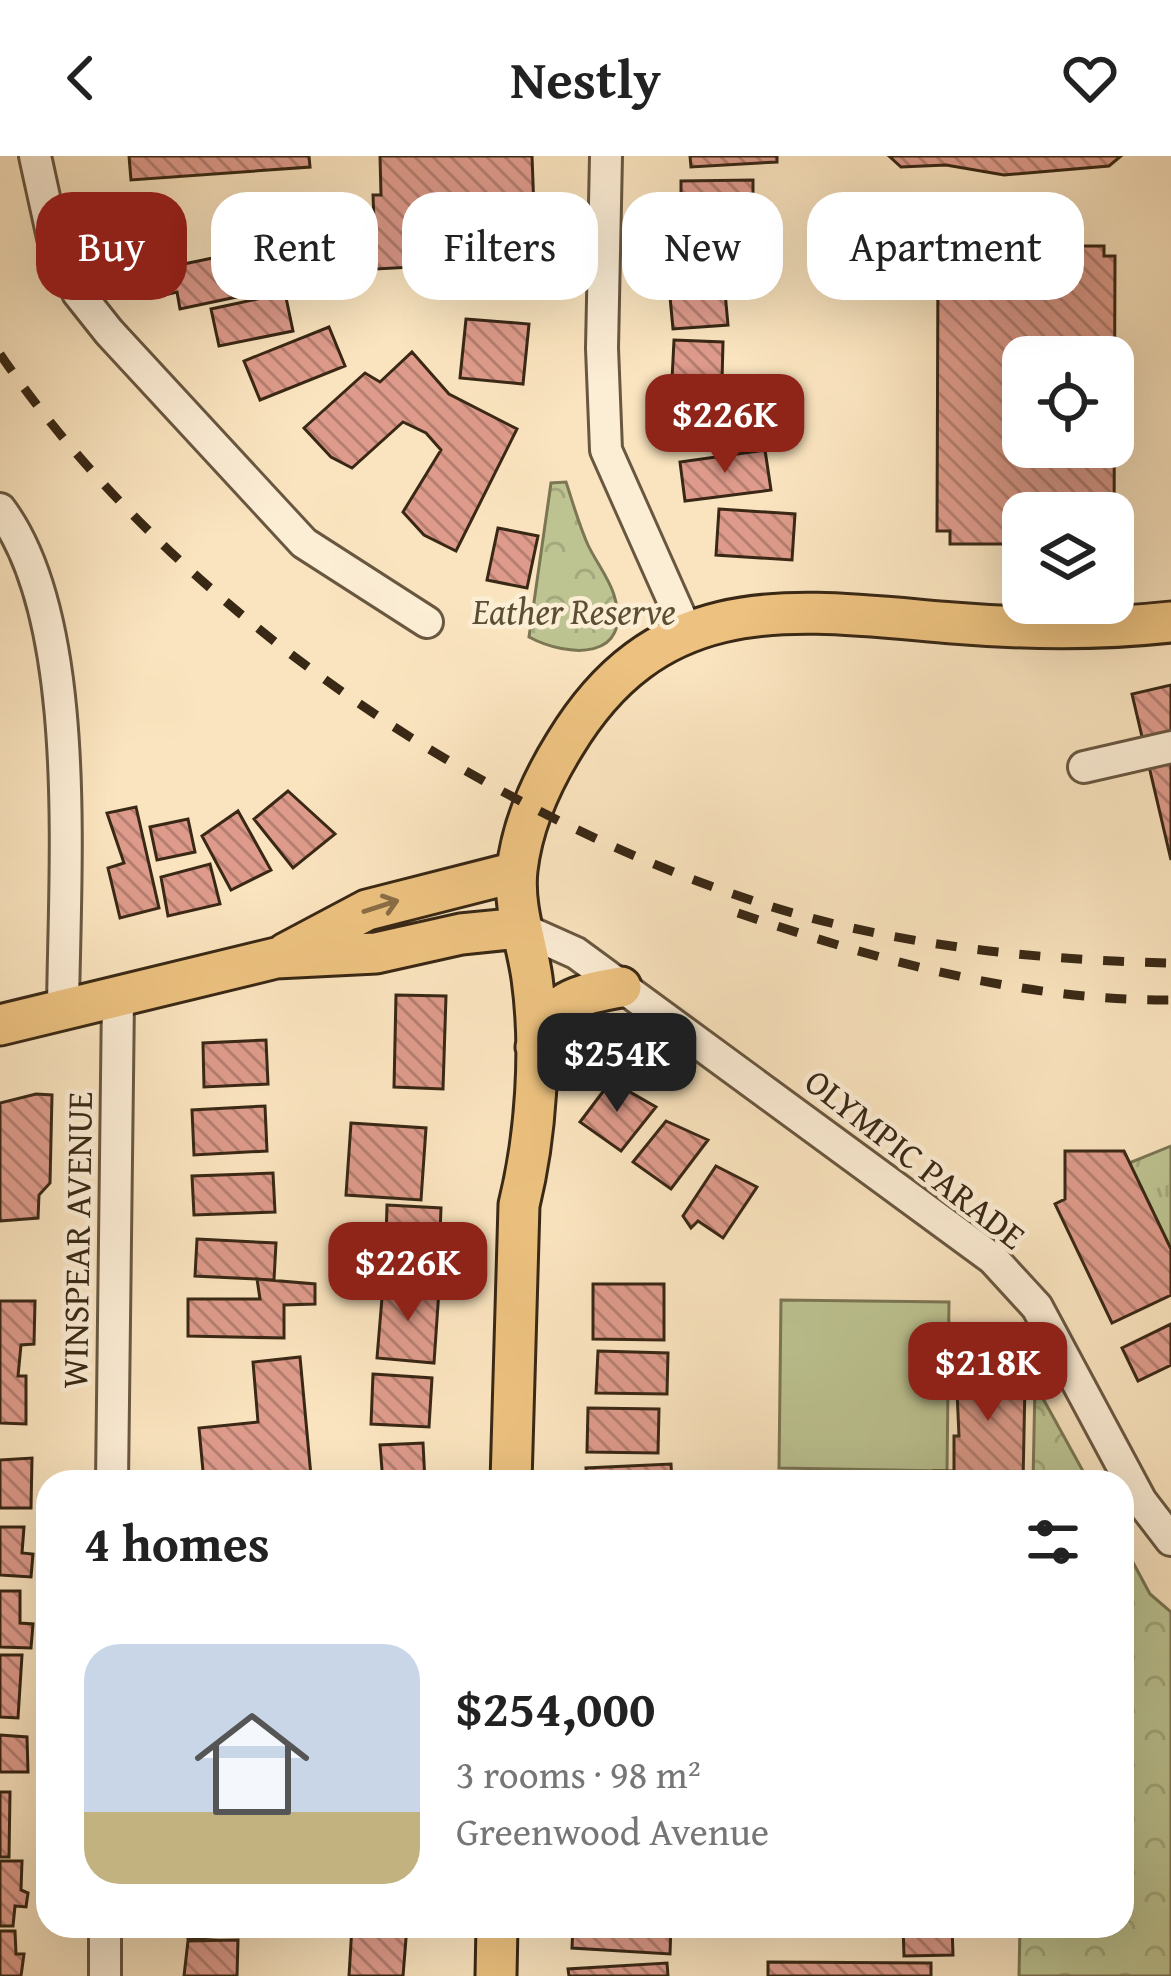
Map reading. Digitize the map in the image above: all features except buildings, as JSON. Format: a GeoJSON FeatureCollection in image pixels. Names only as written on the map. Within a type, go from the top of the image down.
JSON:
{"type":"FeatureCollection","features":[{"type":"Feature","properties":{"kind":"main road"},"geometry":{"type":"LineString","coordinates":[[511,1470],[519,1204],[528,1162],[534,1057],[532,978],[520,928],[516,872],[536,800],[578,722],[633,668],[687,632],[736,615],[784,610],[1040,629],[1171,622]]}},
{"type":"Feature","properties":{"kind":"main road"},"geometry":{"type":"LineString","coordinates":[[276,958],[368,910],[516,872]]}},
{"type":"Feature","properties":{"kind":"main road"},"geometry":{"type":"LineString","coordinates":[[0,1025],[276,958],[376,953],[461,934],[520,928]]}},
{"type":"Feature","properties":{"kind":"main road"},"geometry":{"type":"LineString","coordinates":[[519,1204],[505,1163],[510,976],[520,928]]}},
{"type":"Feature","properties":{"kind":"main road"},"geometry":{"type":"LineString","coordinates":[[534,1057],[542,1022],[554,1008],[621,987]]}},
{"type":"Feature","properties":{"kind":"main road"},"geometry":{"type":"LineString","coordinates":[[496,1976],[497,1938]]}},
{"type":"Feature","properties":{"kind":"street"},"geometry":{"type":"LineString","coordinates":[[35,156],[53,238],[78,293],[109,332],[304,543],[427,622]]}},
{"type":"Feature","properties":{"kind":"street"},"geometry":{"type":"LineString","coordinates":[[606,156],[602,348],[606,450],[687,632]]}},
{"type":"Feature","properties":{"kind":"street"},"geometry":{"type":"LineString","coordinates":[[0,509],[22,539],[59,674],[63,1011]]}},
{"type":"Feature","properties":{"kind":"street"},"geometry":{"type":"LineString","coordinates":[[1084,767],[1171,747]]}},
{"type":"Feature","properties":{"kind":"street","name":"OLYMPIC PARADE"},"geometry":{"type":"LineString","coordinates":[[520,928],[564,946],[993,1259],[1037,1307],[1124,1470]]}},
{"type":"Feature","properties":{"kind":"street","name":"WINSPEAR AVENUE"},"geometry":{"type":"LineString","coordinates":[[112,1470],[118,998]]}},
{"type":"Feature","properties":{"kind":"street","name":"OLYMPIC PARADE"},"geometry":{"type":"LineString","coordinates":[[1134,1488],[1171,1540]]}},
{"type":"Feature","properties":{"kind":"street"},"geometry":{"type":"LineString","coordinates":[[105,1938],[105,1976]]}},
{"type":"Feature","properties":{"kind":"green space","name":"Eather Reserve"},"geometry":{"type":"Polygon","coordinates":[[[566,482],[588,545],[612,589],[618,617],[615,632],[594,649],[562,649],[529,637],[551,483],[566,482]]]}},
{"type":"Feature","properties":{"kind":"green space"},"geometry":{"type":"Polygon","coordinates":[[[1171,1146],[1171,1249],[1129,1163],[1171,1146]]]}},
{"type":"Feature","properties":{"kind":"green space"},"geometry":{"type":"Polygon","coordinates":[[[781,1300],[949,1302],[947,1470],[779,1468],[781,1300]]]}},
{"type":"Feature","properties":{"kind":"green space"},"geometry":{"type":"Polygon","coordinates":[[[1035,1384],[1082,1470],[1033,1470],[1035,1384]]]}},
{"type":"Feature","properties":{"kind":"green space"},"geometry":{"type":"Polygon","coordinates":[[[1134,1564],[1150,1594],[1171,1612],[1171,1976],[1019,1976],[1020,1938],[1134,1938],[1134,1564]]]}},
{"type":"Feature","properties":{"kind":"railway"},"geometry":{"type":"LineString","coordinates":[[0,354],[70,446],[150,532],[240,613],[336,688],[439,755],[544,814],[652,863],[809,918],[963,948],[1171,963]]}},
{"type":"Feature","properties":{"kind":"railway"},"geometry":{"type":"LineString","coordinates":[[738,913],[843,947],[951,974],[1060,993],[1171,1000]]}}]}
